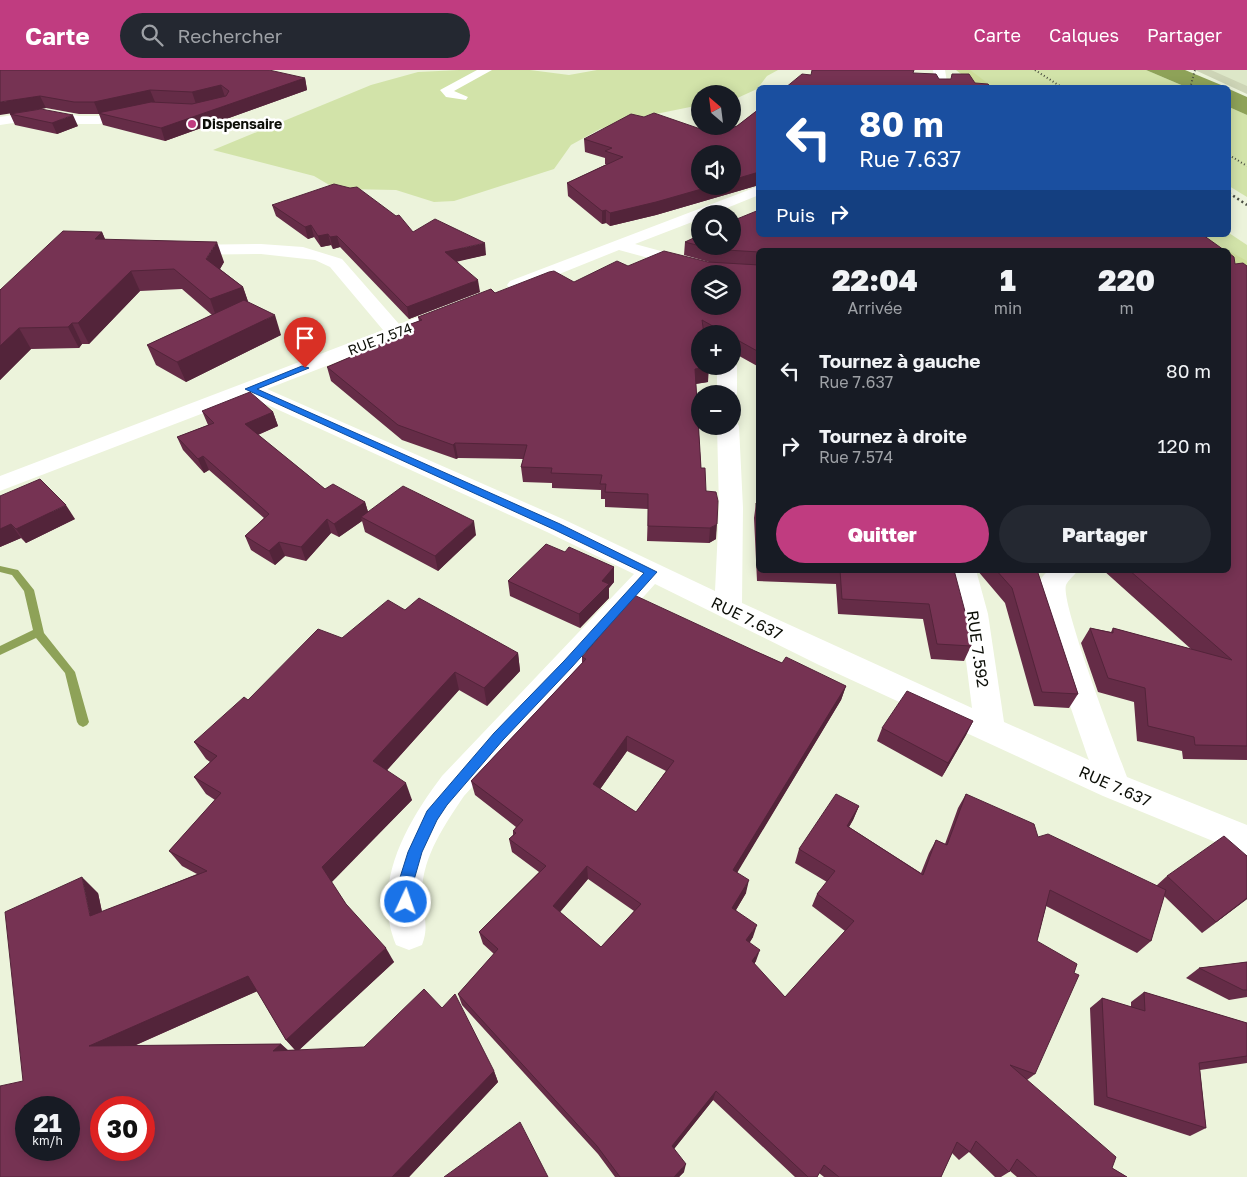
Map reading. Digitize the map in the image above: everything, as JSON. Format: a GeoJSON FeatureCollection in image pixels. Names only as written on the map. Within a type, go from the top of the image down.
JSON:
{"type":"FeatureCollection","features":[{"type":"Feature","properties":{"kind":"main road"},"geometry":{"type":"LineString","coordinates":[[962,70],[984,85]]}},
{"type":"Feature","properties":{"kind":"main road"},"geometry":{"type":"LineString","coordinates":[[1201,70],[1247,90]]}},
{"type":"Feature","properties":{"kind":"main road"},"geometry":{"type":"LineString","coordinates":[[1231,257],[1247,269]]}},
{"type":"Feature","properties":{"kind":"street"},"geometry":{"type":"LineString","coordinates":[[462,97],[450,94],[446,90],[486,70]]}},
{"type":"Feature","properties":{"kind":"street"},"geometry":{"type":"LineString","coordinates":[[938,70],[941,85]]}},
{"type":"Feature","properties":{"kind":"street"},"geometry":{"type":"LineString","coordinates":[[0,120],[46,114],[79,120],[99,120],[148,109]]}},
{"type":"Feature","properties":{"kind":"street"},"geometry":{"type":"LineString","coordinates":[[500,292],[756,191]]}},
{"type":"Feature","properties":{"kind":"street"},"geometry":{"type":"LineString","coordinates":[[618,245],[708,269],[756,273]]}},
{"type":"Feature","properties":{"kind":"street"},"geometry":{"type":"LineString","coordinates":[[161,250],[258,250],[306,252],[323,256],[336,263],[396,333]]}},
{"type":"Feature","properties":{"kind":"street"},"geometry":{"type":"LineString","coordinates":[[1231,270],[1247,269]]}},
{"type":"Feature","properties":{"kind":"street","name":"RUE 7.574"},"geometry":{"type":"LineString","coordinates":[[0,484],[464,306]]}},
{"type":"Feature","properties":{"kind":"street","name":"RUE 7.637"},"geometry":{"type":"LineString","coordinates":[[250,389],[556,526],[728,609],[990,730],[1152,803],[1247,840]]}},
{"type":"Feature","properties":{"kind":"street"},"geometry":{"type":"LineString","coordinates":[[728,435],[732,508],[728,609]]}},
{"type":"Feature","properties":{"kind":"street"},"geometry":{"type":"LineString","coordinates":[[409,932],[404,887],[415,852],[432,816],[460,779],[651,572]]}},
{"type":"Feature","properties":{"kind":"street","name":"RUE 7.592"},"geometry":{"type":"LineString","coordinates":[[964,573],[974,614],[990,730]]}},
{"type":"Feature","properties":{"kind":"street"},"geometry":{"type":"LineString","coordinates":[[1062,573],[1054,582],[1053,596],[1068,652],[1114,786]]}},
{"type":"Feature","properties":{"kind":"shaded area"},"geometry":{"type":"Polygon","coordinates":[[[459,70],[530,70],[569,75],[597,70],[778,70],[767,76],[760,85],[756,85],[756,89],[741,96],[741,85],[691,85],[691,107],[636,118],[600,129],[571,145],[554,169],[454,201],[434,202],[396,190],[345,189],[331,186],[314,176],[213,150],[371,85],[418,72],[459,70]]]}},
{"type":"Feature","properties":{"kind":"shaded area"},"geometry":{"type":"Polygon","coordinates":[[[962,70],[1146,70],[1181,85],[985,85],[962,70]]]}},
{"type":"Feature","properties":{"kind":"shaded area"},"geometry":{"type":"Polygon","coordinates":[[[1146,70],[1185,70],[1221,85],[1181,85],[1146,70]]]}},
{"type":"Feature","properties":{"kind":"shaded area"},"geometry":{"type":"Polygon","coordinates":[[[1206,70],[1247,70],[1247,87],[1206,70]]]}},
{"type":"Feature","properties":{"kind":"shaded area"},"geometry":{"type":"Polygon","coordinates":[[[1231,90],[1247,97],[1247,115],[1231,108],[1231,90]]]}},
{"type":"Feature","properties":{"kind":"shaded area"},"geometry":{"type":"Polygon","coordinates":[[[1231,108],[1247,115],[1247,197],[1231,187],[1231,108]]]}},
{"type":"Feature","properties":{"kind":"shaded area"},"geometry":{"type":"Polygon","coordinates":[[[1231,234],[1247,245],[1247,269],[1231,257],[1231,248],[1217,248],[1202,237],[1231,237],[1231,234]]]}},
{"type":"Feature","properties":{"kind":"building"},"geometry":{"type":"Polygon","coordinates":[[[0,70],[269,70],[305,78],[161,128],[98,113],[151,102],[192,104],[226,96],[229,91],[221,85],[192,92],[150,90],[94,102],[74,102],[40,96],[0,102],[0,70]]]}},
{"type":"Feature","properties":{"kind":"building"},"geometry":{"type":"Polygon","coordinates":[[[812,70],[914,70],[913,73],[936,74],[939,79],[951,79],[952,74],[969,74],[975,83],[989,85],[789,85],[802,74],[811,75],[812,70]]]}},
{"type":"Feature","properties":{"kind":"building"},"geometry":{"type":"Polygon","coordinates":[[[41,109],[73,115],[52,123],[10,114],[41,109]]]}},
{"type":"Feature","properties":{"kind":"building"},"geometry":{"type":"Polygon","coordinates":[[[756,111],[756,173],[741,177],[741,145],[691,145],[691,192],[610,213],[606,210],[602,211],[567,183],[623,157],[605,151],[612,148],[584,139],[631,114],[644,117],[654,113],[691,126],[691,135],[741,135],[741,123],[756,111]]]}},
{"type":"Feature","properties":{"kind":"building"},"geometry":{"type":"Polygon","coordinates":[[[334,184],[350,188],[357,187],[396,216],[399,215],[413,232],[435,219],[485,243],[445,252],[478,280],[407,307],[337,236],[330,237],[328,234],[318,236],[311,225],[305,227],[272,205],[334,184]]]}},
{"type":"Feature","properties":{"kind":"building"},"geometry":{"type":"Polygon","coordinates":[[[756,211],[756,237],[1206,237],[1221,248],[756,248],[756,252],[741,251],[741,217],[756,211]]]}},
{"type":"Feature","properties":{"kind":"building"},"geometry":{"type":"Polygon","coordinates":[[[63,231],[102,232],[95,239],[217,242],[206,259],[243,287],[210,299],[174,269],[131,271],[78,323],[72,323],[68,327],[19,328],[0,346],[0,290],[63,231]]]}},
{"type":"Feature","properties":{"kind":"building"},"geometry":{"type":"Polygon","coordinates":[[[664,251],[708,262],[756,265],[756,350],[741,342],[741,325],[711,325],[702,320],[703,325],[691,325],[691,375],[695,375],[696,385],[691,385],[691,435],[699,435],[701,468],[705,468],[706,491],[716,492],[718,501],[717,524],[710,528],[648,526],[648,494],[605,492],[606,484],[600,484],[602,475],[551,473],[552,468],[521,467],[527,445],[455,443],[453,445],[398,425],[327,367],[414,330],[408,325],[422,320],[418,317],[491,289],[495,293],[554,271],[574,282],[617,261],[628,266],[664,251]]]}},
{"type":"Feature","properties":{"kind":"building"},"geometry":{"type":"Polygon","coordinates":[[[1231,255],[1234,257],[1235,264],[1243,263],[1247,266],[1247,746],[1195,745],[1194,737],[1148,726],[1145,688],[1108,678],[1090,628],[1113,633],[1113,628],[1232,660],[1132,573],[1231,573],[1231,255]]]}},
{"type":"Feature","properties":{"kind":"building"},"geometry":{"type":"Polygon","coordinates":[[[244,300],[275,315],[177,362],[147,345],[244,300]]]}},
{"type":"Feature","properties":{"kind":"building"},"geometry":{"type":"Polygon","coordinates":[[[250,392],[273,412],[245,424],[325,489],[333,484],[365,502],[334,524],[327,519],[301,547],[279,542],[269,551],[245,536],[269,514],[203,456],[198,459],[177,437],[214,423],[202,411],[250,392]]]}},
{"type":"Feature","properties":{"kind":"building"},"geometry":{"type":"Polygon","coordinates":[[[40,479],[66,505],[16,529],[11,524],[0,529],[0,496],[40,479]]]}},
{"type":"Feature","properties":{"kind":"building"},"geometry":{"type":"Polygon","coordinates":[[[403,486],[474,521],[435,556],[361,517],[403,486]]]}},
{"type":"Feature","properties":{"kind":"building"},"geometry":{"type":"Polygon","coordinates":[[[546,544],[565,552],[569,547],[614,567],[602,581],[609,584],[579,614],[508,581],[546,544]]]}},
{"type":"Feature","properties":{"kind":"building"},"geometry":{"type":"Polygon","coordinates":[[[840,573],[955,573],[967,619],[971,646],[937,644],[929,604],[842,599],[840,573]]]}},
{"type":"Feature","properties":{"kind":"building"},"geometry":{"type":"Polygon","coordinates":[[[999,573],[1038,573],[1078,694],[1042,692],[1012,588],[999,573]]]}},
{"type":"Feature","properties":{"kind":"building"},"geometry":{"type":"Polygon","coordinates":[[[634,595],[782,663],[786,657],[846,686],[733,870],[749,880],[732,908],[757,925],[746,940],[760,950],[752,961],[785,997],[854,921],[817,894],[835,871],[799,849],[836,794],[859,806],[847,826],[923,875],[936,840],[947,845],[966,794],[1034,824],[1038,837],[1048,834],[1166,890],[1151,941],[1050,890],[1037,941],[1077,964],[1074,973],[1079,975],[1035,1074],[1010,1065],[1116,1157],[1112,1168],[1127,1177],[1037,1177],[1017,1159],[1009,1172],[976,1141],[970,1152],[957,1142],[941,1177],[839,1177],[824,1165],[817,1177],[808,1177],[716,1091],[672,1146],[686,1164],[674,1177],[620,1177],[597,1146],[458,994],[498,949],[479,932],[546,866],[509,839],[516,833],[513,831],[523,820],[471,781],[586,659],[582,657],[634,595]],[[627,736],[593,784],[636,812],[674,761],[627,736]],[[587,866],[553,906],[601,947],[641,904],[587,866]]]}},
{"type":"Feature","properties":{"kind":"building"},"geometry":{"type":"Polygon","coordinates":[[[419,598],[518,653],[484,688],[455,672],[373,761],[406,783],[322,867],[346,904],[386,948],[286,1040],[248,976],[89,1046],[281,1044],[273,1051],[364,1047],[424,989],[442,1008],[455,994],[494,1071],[392,1177],[0,1177],[0,1086],[23,1081],[5,912],[82,877],[90,916],[207,871],[169,851],[221,793],[194,777],[217,756],[194,742],[244,697],[248,700],[318,629],[342,638],[388,600],[405,610],[419,598]]]}},
{"type":"Feature","properties":{"kind":"building"},"geometry":{"type":"Polygon","coordinates":[[[907,691],[973,721],[948,763],[882,728],[907,691]]]}},
{"type":"Feature","properties":{"kind":"building"},"geometry":{"type":"Polygon","coordinates":[[[1224,836],[1247,856],[1247,898],[1216,922],[1167,876],[1224,836]]]}},
{"type":"Feature","properties":{"kind":"building"},"geometry":{"type":"Polygon","coordinates":[[[1247,962],[1247,990],[1243,990],[1199,968],[1247,962]]]}},
{"type":"Feature","properties":{"kind":"building"},"geometry":{"type":"Polygon","coordinates":[[[1144,992],[1247,1023],[1247,1056],[1199,1063],[1206,1128],[1107,1097],[1102,998],[1145,1011],[1144,992]]]}},
{"type":"Feature","properties":{"kind":"building"},"geometry":{"type":"Polygon","coordinates":[[[520,1122],[548,1177],[444,1177],[520,1122]]]}},
{"type":"Feature","properties":{"kind":"waterway"},"geometry":{"type":"LineString","coordinates":[[0,569],[15,572],[29,590],[39,632]]}},
{"type":"Feature","properties":{"kind":"waterway"},"geometry":{"type":"LineString","coordinates":[[0,651],[39,632]]}},
{"type":"Feature","properties":{"kind":"waterway"},"geometry":{"type":"LineString","coordinates":[[39,632],[70,672],[83,722]]}},
{"type":"Feature","properties":{"kind":"railway"},"geometry":{"type":"LineString","coordinates":[[1035,70],[1058,85]]}},
{"type":"Feature","properties":{"kind":"railway"},"geometry":{"type":"LineString","coordinates":[[1191,85],[1195,70]]}},
{"type":"Feature","properties":{"kind":"railway"},"geometry":{"type":"LineString","coordinates":[[1231,156],[1247,166]]}},
{"type":"Feature","properties":{"kind":"railway"},"geometry":{"type":"LineString","coordinates":[[1231,194],[1247,205]]}},
{"type":"Feature","properties":{"kind":"place","name":"Dispensaire"},"geometry":{"type":"Point","coordinates":[192,124]}},
{"type":"Feature","properties":{"kind":"route"},"geometry":{"type":"LineString","coordinates":[[305,368],[250,389],[556,526],[651,572],[454,786],[432,816],[415,852],[404,887],[406,902]]}}]}
